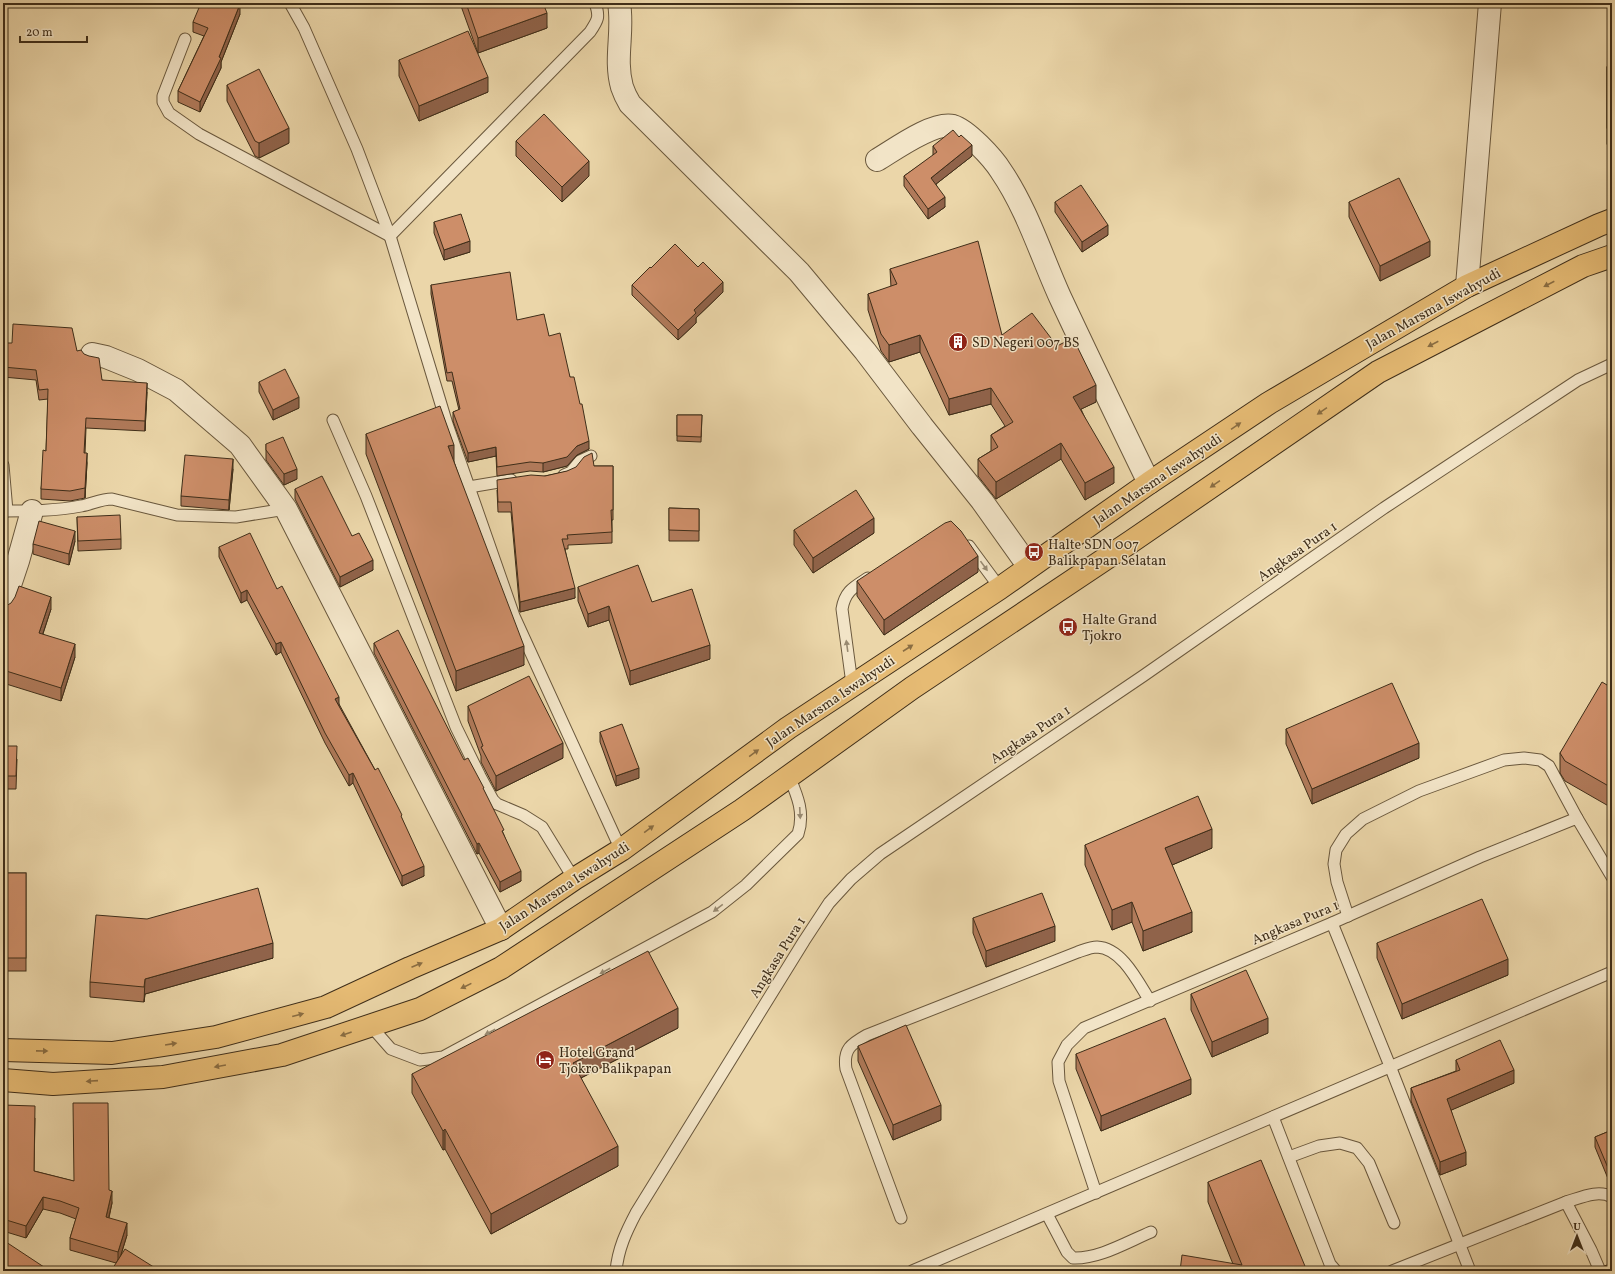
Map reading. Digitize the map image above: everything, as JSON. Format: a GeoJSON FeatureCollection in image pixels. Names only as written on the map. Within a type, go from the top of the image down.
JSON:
{"type":"FeatureCollection","features":[{"type":"Feature","properties":{"kind":"highway","name":"Jalan Marsma Iswahyudi"},"geometry":{"type":"LineString","coordinates":[[3,1050],[112,1053],[216,1038],[326,1007],[410,968],[501,929],[574,879],[621,850],[788,728],[852,684],[1000,588],[1149,483],[1269,403],[1467,286],[1612,220]]}},
{"type":"Feature","properties":{"kind":"highway"},"geometry":{"type":"LineString","coordinates":[[3,1080],[53,1084],[164,1077],[282,1055],[420,1009],[501,968],[742,810],[912,688],[1132,541],[1378,372],[1583,266],[1612,256]]}},
{"type":"Feature","properties":{"kind":"highway"},"geometry":{"type":"LineString","coordinates":[[1583,266],[1612,270]]}},
{"type":"Feature","properties":{"kind":"street"},"geometry":{"type":"LineString","coordinates":[[619,3],[621,19],[618,56],[619,73],[622,89],[630,104],[799,272],[865,351],[982,501],[1029,567]]}},
{"type":"Feature","properties":{"kind":"street"},"geometry":{"type":"LineString","coordinates":[[1467,286],[1490,3]]}},
{"type":"Feature","properties":{"kind":"street"},"geometry":{"type":"LineString","coordinates":[[877,160],[929,129],[940,126],[952,126],[964,131],[1001,169],[1019,201],[1060,296],[1149,483]]}},
{"type":"Feature","properties":{"kind":"street"},"geometry":{"type":"LineString","coordinates":[[92,354],[106,357],[138,370],[176,390],[240,445],[286,509],[501,929]]}},
{"type":"Feature","properties":{"kind":"street"},"geometry":{"type":"LineString","coordinates":[[3,606],[18,561],[32,511]]}},
{"type":"Feature","properties":{"kind":"lane"},"geometry":{"type":"LineString","coordinates":[[290,3],[304,28],[357,149],[390,236],[447,424],[521,633],[621,850]]}},
{"type":"Feature","properties":{"kind":"lane"},"geometry":{"type":"LineString","coordinates":[[390,236],[590,32],[597,22],[599,13],[595,3]]}},
{"type":"Feature","properties":{"kind":"lane"},"geometry":{"type":"LineString","coordinates":[[185,39],[164,96],[163,102],[169,113],[199,134],[390,236]]}},
{"type":"Feature","properties":{"kind":"lane","name":"Angkasa Pura 1"},"geometry":{"type":"LineString","coordinates":[[616,1271],[617,1256],[624,1236],[636,1213],[804,941],[829,903],[851,879],[880,854],[1143,676],[1384,508],[1578,380],[1612,364]]}},
{"type":"Feature","properties":{"kind":"lane"},"geometry":{"type":"LineString","coordinates":[[333,420],[366,496],[456,727],[492,800],[497,804],[523,815],[542,827],[574,879]]}},
{"type":"Feature","properties":{"kind":"lane"},"geometry":{"type":"LineString","coordinates":[[552,478],[571,472],[577,463],[591,456]]}},
{"type":"Feature","properties":{"kind":"lane"},"geometry":{"type":"LineString","coordinates":[[3,465],[5,511],[32,511],[81,506],[106,499],[112,499],[177,515],[236,517],[286,509]]}},
{"type":"Feature","properties":{"kind":"lane"},"geometry":{"type":"LineString","coordinates":[[469,487],[525,478]]}},
{"type":"Feature","properties":{"kind":"lane"},"geometry":{"type":"LineString","coordinates":[[961,536],[1000,588]]}},
{"type":"Feature","properties":{"kind":"lane"},"geometry":{"type":"LineString","coordinates":[[852,684],[842,609],[843,601],[847,593],[852,588],[878,572]]}},
{"type":"Feature","properties":{"kind":"lane"},"geometry":{"type":"LineString","coordinates":[[1348,916],[1337,882],[1334,864],[1336,850],[1346,834],[1363,819],[1419,792],[1504,760],[1524,758],[1540,760],[1549,766],[1577,818],[1612,876]]}},
{"type":"Feature","properties":{"kind":"lane"},"geometry":{"type":"LineString","coordinates":[[370,1025],[391,1049],[420,1060],[443,1057],[712,912],[746,885],[798,834],[800,827],[799,799],[789,776]]}},
{"type":"Feature","properties":{"kind":"lane","name":"Angkasa Pura 1"},"geometry":{"type":"LineString","coordinates":[[1096,1193],[1059,1080],[1058,1062],[1067,1045],[1084,1028],[1332,924],[1480,857],[1577,818]]}},
{"type":"Feature","properties":{"kind":"lane"},"geometry":{"type":"LineString","coordinates":[[1332,924],[1390,1066],[1470,1271]]}},
{"type":"Feature","properties":{"kind":"lane"},"geometry":{"type":"LineString","coordinates":[[902,1218],[846,1070],[844,1058],[849,1048],[856,1041],[867,1034],[1096,947],[1108,950],[1125,962],[1150,1001]]}},
{"type":"Feature","properties":{"kind":"lane"},"geometry":{"type":"LineString","coordinates":[[912,1271],[931,1268],[1047,1214],[1612,972]]}},
{"type":"Feature","properties":{"kind":"lane"},"geometry":{"type":"LineString","coordinates":[[1273,1117],[1330,1264],[1336,1271]]}},
{"type":"Feature","properties":{"kind":"lane"},"geometry":{"type":"LineString","coordinates":[[1289,1157],[1319,1146],[1340,1143],[1358,1148],[1369,1162],[1394,1223]]}},
{"type":"Feature","properties":{"kind":"lane"},"geometry":{"type":"LineString","coordinates":[[1392,1271],[1458,1243],[1566,1202],[1593,1194],[1607,1194],[1612,1197]]}},
{"type":"Feature","properties":{"kind":"lane"},"geometry":{"type":"LineString","coordinates":[[1566,1202],[1591,1250],[1600,1271]]}},
{"type":"Feature","properties":{"kind":"lane"},"geometry":{"type":"LineString","coordinates":[[1047,1214],[1067,1252],[1073,1258],[1084,1258],[1151,1232]]}},
{"type":"Feature","properties":{"kind":"building"},"geometry":{"type":"Polygon","coordinates":[[[201,3],[240,4],[219,57],[221,58],[200,102],[178,91],[208,28],[193,22],[201,3]]]}},
{"type":"Feature","properties":{"kind":"building"},"geometry":{"type":"Polygon","coordinates":[[[466,3],[543,3],[547,13],[478,38],[466,3]]]}},
{"type":"Feature","properties":{"kind":"building"},"geometry":{"type":"Polygon","coordinates":[[[468,31],[488,77],[419,106],[399,60],[468,31]]]}},
{"type":"Feature","properties":{"kind":"building"},"geometry":{"type":"Polygon","coordinates":[[[1607,67],[1612,67],[1612,128],[1607,128],[1607,67]]]}},
{"type":"Feature","properties":{"kind":"building"},"geometry":{"type":"Polygon","coordinates":[[[259,69],[289,128],[259,143],[255,141],[227,85],[259,69]]]}},
{"type":"Feature","properties":{"kind":"building"},"geometry":{"type":"Polygon","coordinates":[[[544,114],[589,161],[562,187],[516,141],[544,114]]]}},
{"type":"Feature","properties":{"kind":"building"},"geometry":{"type":"Polygon","coordinates":[[[953,130],[959,137],[961,135],[972,145],[931,178],[945,197],[928,209],[904,176],[937,152],[933,146],[953,130]]]}},
{"type":"Feature","properties":{"kind":"building"},"geometry":{"type":"Polygon","coordinates":[[[1399,178],[1430,241],[1380,266],[1349,202],[1399,178]]]}},
{"type":"Feature","properties":{"kind":"building"},"geometry":{"type":"Polygon","coordinates":[[[1081,185],[1108,225],[1082,242],[1055,202],[1081,185]]]}},
{"type":"Feature","properties":{"kind":"building"},"geometry":{"type":"Polygon","coordinates":[[[461,214],[470,241],[444,250],[434,222],[461,214]]]}},
{"type":"Feature","properties":{"kind":"building"},"geometry":{"type":"Polygon","coordinates":[[[978,241],[1002,335],[1032,313],[1057,346],[1073,338],[1096,385],[1073,397],[1114,467],[1085,483],[1061,443],[996,482],[978,459],[998,447],[991,435],[1013,422],[991,388],[949,399],[920,335],[889,345],[881,334],[868,294],[897,284],[890,269],[978,241]]]}},
{"type":"Feature","properties":{"kind":"building"},"geometry":{"type":"Polygon","coordinates":[[[675,244],[698,267],[703,262],[723,282],[694,310],[696,313],[678,330],[632,285],[675,244]]]}},
{"type":"Feature","properties":{"kind":"building"},"geometry":{"type":"Polygon","coordinates":[[[510,272],[517,320],[544,314],[549,336],[560,333],[570,377],[574,377],[580,404],[582,404],[589,441],[577,446],[567,457],[543,463],[530,462],[497,467],[496,447],[468,453],[453,412],[460,409],[452,372],[447,373],[431,285],[510,272]]]}},
{"type":"Feature","properties":{"kind":"building"},"geometry":{"type":"Polygon","coordinates":[[[13,324],[72,328],[77,351],[81,350],[84,354],[99,358],[102,380],[147,383],[145,421],[86,418],[84,453],[87,453],[85,488],[70,491],[41,489],[43,450],[46,451],[48,389],[39,390],[36,370],[3,367],[3,343],[12,343],[13,324]]]}},
{"type":"Feature","properties":{"kind":"building"},"geometry":{"type":"Polygon","coordinates":[[[285,369],[299,397],[273,410],[259,382],[285,369]]]}},
{"type":"Feature","properties":{"kind":"building"},"geometry":{"type":"Polygon","coordinates":[[[440,406],[454,445],[448,446],[524,646],[456,671],[366,434],[440,406]]]}},
{"type":"Feature","properties":{"kind":"building"},"geometry":{"type":"Polygon","coordinates":[[[677,415],[702,415],[701,437],[677,436],[677,415]]]}},
{"type":"Feature","properties":{"kind":"building"},"geometry":{"type":"Polygon","coordinates":[[[283,437],[297,469],[284,474],[266,450],[266,444],[283,437]]]}},
{"type":"Feature","properties":{"kind":"building"},"geometry":{"type":"Polygon","coordinates":[[[592,453],[594,466],[613,466],[613,510],[611,510],[612,532],[567,535],[568,539],[562,539],[575,588],[520,602],[511,502],[498,502],[497,480],[531,475],[545,476],[567,471],[576,467],[584,457],[592,453]]]}},
{"type":"Feature","properties":{"kind":"building"},"geometry":{"type":"Polygon","coordinates":[[[185,455],[233,459],[229,500],[181,496],[185,455]]]}},
{"type":"Feature","properties":{"kind":"building"},"geometry":{"type":"Polygon","coordinates":[[[322,476],[352,536],[359,533],[373,560],[340,577],[295,489],[322,476]]]}},
{"type":"Feature","properties":{"kind":"building"},"geometry":{"type":"Polygon","coordinates":[[[856,490],[874,518],[813,558],[794,530],[856,490]]]}},
{"type":"Feature","properties":{"kind":"building"},"geometry":{"type":"Polygon","coordinates":[[[669,508],[699,509],[699,531],[669,530],[669,508]]]}},
{"type":"Feature","properties":{"kind":"building"},"geometry":{"type":"Polygon","coordinates":[[[120,515],[121,539],[78,541],[77,517],[120,515]]]}},
{"type":"Feature","properties":{"kind":"building"},"geometry":{"type":"Polygon","coordinates":[[[39,521],[75,531],[69,554],[33,544],[39,521]]]}},
{"type":"Feature","properties":{"kind":"building"},"geometry":{"type":"Polygon","coordinates":[[[951,521],[961,531],[978,556],[884,620],[857,581],[945,523],[951,521]]]}},
{"type":"Feature","properties":{"kind":"building"},"geometry":{"type":"Polygon","coordinates":[[[250,533],[277,589],[282,586],[339,697],[335,699],[375,770],[378,768],[402,815],[401,816],[424,866],[402,876],[353,773],[349,775],[325,733],[281,642],[276,644],[247,590],[241,593],[219,547],[250,533]]]}},
{"type":"Feature","properties":{"kind":"building"},"geometry":{"type":"Polygon","coordinates":[[[638,565],[652,602],[692,589],[710,645],[630,671],[609,606],[588,614],[578,587],[638,565]]]}},
{"type":"Feature","properties":{"kind":"building"},"geometry":{"type":"Polygon","coordinates":[[[19,586],[51,597],[39,633],[75,644],[61,688],[3,670],[3,605],[6,606],[11,603],[19,586]]]}},
{"type":"Feature","properties":{"kind":"building"},"geometry":{"type":"Polygon","coordinates":[[[398,630],[464,760],[468,758],[484,788],[521,871],[500,882],[479,843],[477,844],[374,643],[398,630]]]}},
{"type":"Feature","properties":{"kind":"building"},"geometry":{"type":"Polygon","coordinates":[[[529,676],[563,743],[496,776],[481,747],[483,746],[468,706],[529,676]]]}},
{"type":"Feature","properties":{"kind":"building"},"geometry":{"type":"Polygon","coordinates":[[[1602,682],[1612,688],[1612,788],[1565,761],[1560,753],[1602,682]]]}},
{"type":"Feature","properties":{"kind":"building"},"geometry":{"type":"Polygon","coordinates":[[[1392,683],[1419,743],[1312,789],[1286,729],[1392,683]]]}},
{"type":"Feature","properties":{"kind":"building"},"geometry":{"type":"Polygon","coordinates":[[[622,724],[639,768],[616,776],[600,732],[622,724]]]}},
{"type":"Feature","properties":{"kind":"building"},"geometry":{"type":"Polygon","coordinates":[[[3,746],[17,746],[16,776],[3,776],[3,746]]]}},
{"type":"Feature","properties":{"kind":"building"},"geometry":{"type":"Polygon","coordinates":[[[1198,796],[1212,829],[1165,848],[1192,912],[1143,931],[1132,902],[1112,910],[1085,845],[1198,796]]]}},
{"type":"Feature","properties":{"kind":"building"},"geometry":{"type":"Polygon","coordinates":[[[3,873],[26,873],[26,958],[3,958],[3,873]]]}},
{"type":"Feature","properties":{"kind":"building"},"geometry":{"type":"Polygon","coordinates":[[[258,888],[273,943],[145,979],[144,987],[90,982],[96,915],[147,919],[258,888]]]}},
{"type":"Feature","properties":{"kind":"building"},"geometry":{"type":"Polygon","coordinates":[[[1042,893],[1055,926],[986,951],[973,918],[1042,893]]]}},
{"type":"Feature","properties":{"kind":"building"},"geometry":{"type":"Polygon","coordinates":[[[1482,899],[1508,959],[1402,1004],[1377,943],[1482,899]]]}},
{"type":"Feature","properties":{"kind":"building"},"geometry":{"type":"Polygon","coordinates":[[[648,951],[678,1008],[573,1063],[618,1146],[491,1214],[445,1129],[443,1131],[412,1074],[648,951]]]}},
{"type":"Feature","properties":{"kind":"building"},"geometry":{"type":"Polygon","coordinates":[[[1246,970],[1268,1018],[1212,1042],[1191,994],[1246,970]]]}},
{"type":"Feature","properties":{"kind":"building"},"geometry":{"type":"Polygon","coordinates":[[[1165,1018],[1191,1079],[1101,1116],[1076,1054],[1165,1018]]]}},
{"type":"Feature","properties":{"kind":"building"},"geometry":{"type":"Polygon","coordinates":[[[906,1025],[941,1105],[893,1125],[858,1046],[906,1025]]]}},
{"type":"Feature","properties":{"kind":"building"},"geometry":{"type":"Polygon","coordinates":[[[1500,1040],[1514,1070],[1447,1099],[1466,1152],[1440,1162],[1411,1088],[1460,1070],[1456,1060],[1500,1040]]]}},
{"type":"Feature","properties":{"kind":"building"},"geometry":{"type":"Polygon","coordinates":[[[73,1103],[108,1103],[109,1190],[112,1191],[106,1217],[127,1223],[118,1252],[70,1238],[79,1208],[60,1201],[43,1197],[26,1226],[3,1219],[3,1105],[35,1106],[34,1171],[74,1181],[73,1103]]]}},
{"type":"Feature","properties":{"kind":"building"},"geometry":{"type":"Polygon","coordinates":[[[1612,1130],[1612,1175],[1611,1175],[1595,1137],[1612,1130]]]}},
{"type":"Feature","properties":{"kind":"building"},"geometry":{"type":"Polygon","coordinates":[[[1261,1160],[1307,1271],[1180,1271],[1182,1255],[1242,1265],[1208,1182],[1261,1160]]]}},
{"type":"Feature","properties":{"kind":"building"},"geometry":{"type":"Polygon","coordinates":[[[3,1240],[50,1271],[3,1271],[3,1240]]]}},
{"type":"Feature","properties":{"kind":"building"},"geometry":{"type":"Polygon","coordinates":[[[125,1249],[160,1271],[111,1271],[125,1249]]]}},
{"type":"Feature","properties":{"kind":"building"},"geometry":{"type":"Polygon","coordinates":[[[1612,1263],[1612,1271],[1592,1271],[1612,1263]]]}},
{"type":"Feature","properties":{"kind":"place","name":"SD Negeri 007 BS"},"geometry":{"type":"Point","coordinates":[958,342]}},
{"type":"Feature","properties":{"kind":"place","name":"Halte SDN 007 Balikpapan Selatan"},"geometry":{"type":"Point","coordinates":[1034,552]}},
{"type":"Feature","properties":{"kind":"place","name":"Halte Grand Tjokro"},"geometry":{"type":"Point","coordinates":[1068,627]}},
{"type":"Feature","properties":{"kind":"place","name":"Hotel Grand Tjokro Balikpapan"},"geometry":{"type":"Point","coordinates":[545,1060]}}]}
